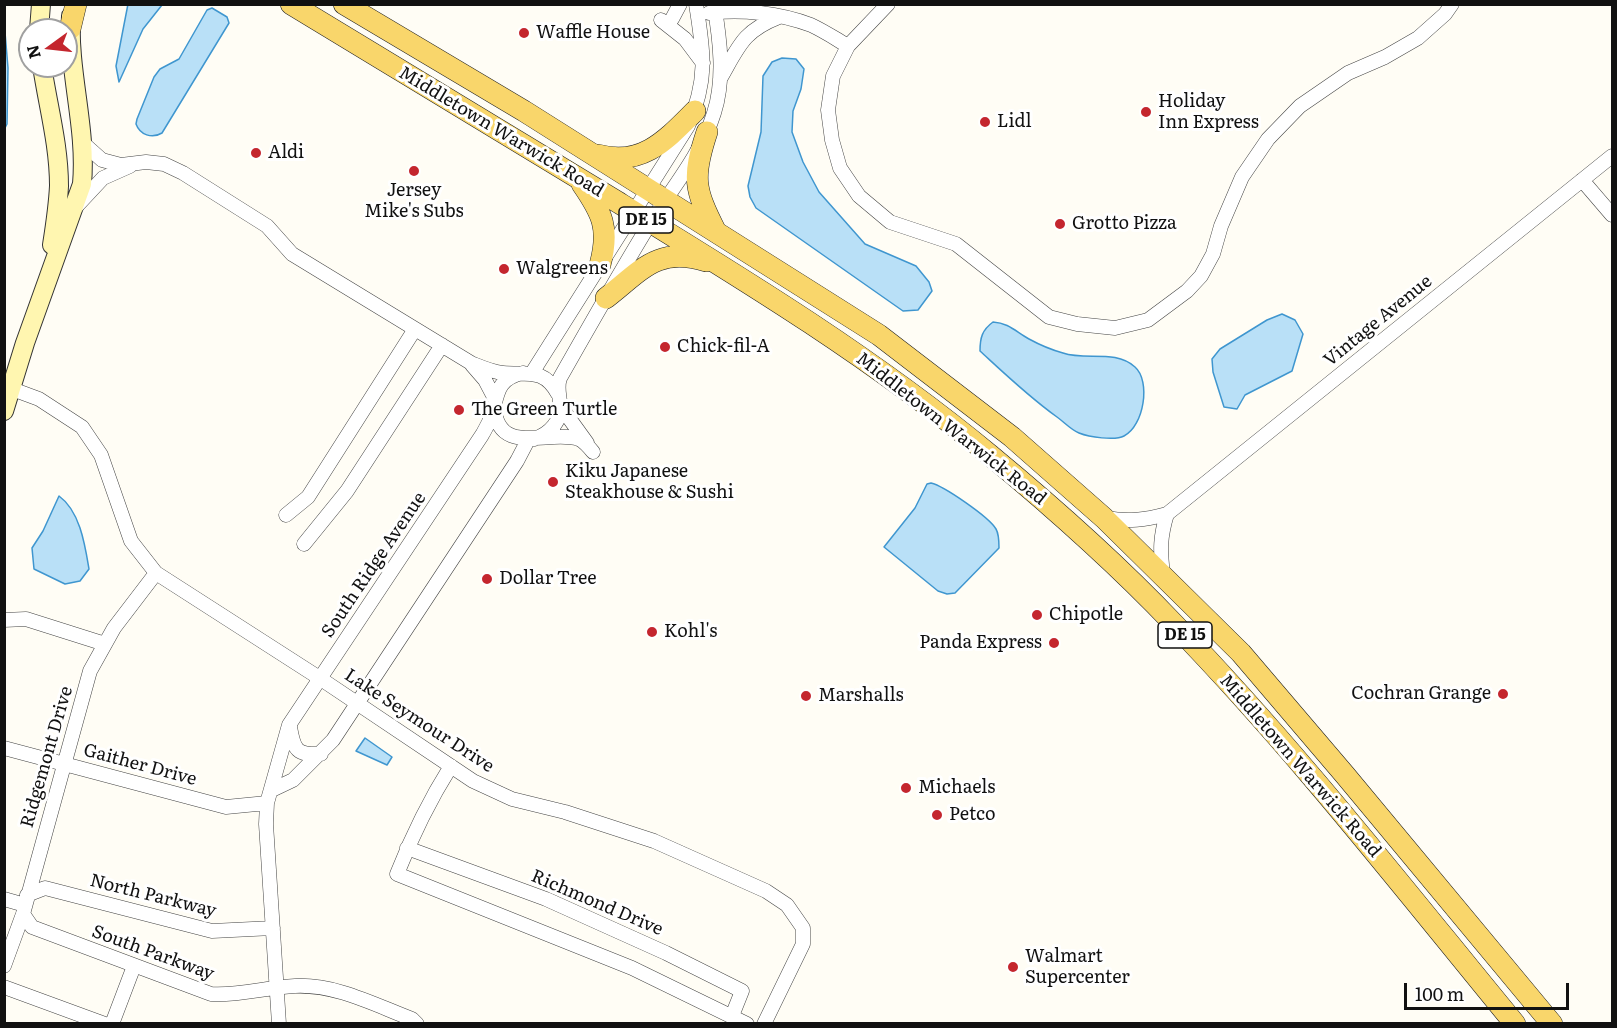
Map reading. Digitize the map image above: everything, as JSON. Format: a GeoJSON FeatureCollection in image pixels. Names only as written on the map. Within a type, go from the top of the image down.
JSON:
{"type":"FeatureCollection","features":[{"type":"Feature","properties":{"kind":"main road","name":"Middletown Warwick Road"},"geometry":{"type":"LineString","coordinates":[[291,4],[642,217],[815,326],[915,396],[1023,483],[1144,594],[1208,660],[1266,724],[1515,1023]]}},
{"type":"Feature","properties":{"kind":"main road","name":"Middletown Warwick Road"},"geometry":{"type":"LineString","coordinates":[[344,4],[587,151],[879,335],[1012,438],[1104,518],[1163,574],[1240,653],[1285,703],[1552,1023]]}},
{"type":"Feature","properties":{"kind":"main road"},"geometry":{"type":"LineString","coordinates":[[44,78],[56,145],[59,184],[45,286]]}},
{"type":"Feature","properties":{"kind":"main road"},"geometry":{"type":"LineString","coordinates":[[4,411],[8,388],[82,184],[83,143],[74,78]]}},
{"type":"Feature","properties":{"kind":"main road"},"geometry":{"type":"LineString","coordinates":[[587,151],[614,157],[650,151],[666,140],[695,111]]}},
{"type":"Feature","properties":{"kind":"main road"},"geometry":{"type":"LineString","coordinates":[[707,132],[698,162],[698,185],[702,205],[716,232]]}},
{"type":"Feature","properties":{"kind":"main road"},"geometry":{"type":"LineString","coordinates":[[578,178],[597,206],[603,221],[605,242],[600,265]]}},
{"type":"Feature","properties":{"kind":"main road"},"geometry":{"type":"LineString","coordinates":[[606,298],[639,269],[662,259],[685,256],[720,265]]}},
{"type":"Feature","properties":{"kind":"street"},"geometry":{"type":"LineString","coordinates":[[680,4],[666,20],[685,39],[704,64]]}},
{"type":"Feature","properties":{"kind":"street"},"geometry":{"type":"LineString","coordinates":[[747,4],[759,13]]}},
{"type":"Feature","properties":{"kind":"street"},"geometry":{"type":"LineString","coordinates":[[888,4],[848,46],[833,76],[828,110],[832,140],[840,168],[859,196],[890,222],[956,244],[982,262],[1049,317],[1077,324],[1115,328],[1148,320],[1187,291],[1201,276],[1213,254],[1221,226],[1242,177],[1268,139],[1300,106],[1348,73],[1418,38],[1445,14],[1452,4]]}},
{"type":"Feature","properties":{"kind":"street"},"geometry":{"type":"LineString","coordinates":[[642,217],[656,195],[707,132],[714,112],[720,58],[715,8]]}},
{"type":"Feature","properties":{"kind":"street"},"geometry":{"type":"LineString","coordinates":[[656,195],[695,111],[702,82],[704,64],[697,9],[715,8],[781,16],[812,26],[848,46]]}},
{"type":"Feature","properties":{"kind":"street"},"geometry":{"type":"LineString","coordinates":[[719,81],[743,41],[758,25],[781,16]]}},
{"type":"Feature","properties":{"kind":"street"},"geometry":{"type":"LineString","coordinates":[[83,143],[102,160],[121,165],[146,162],[164,165],[183,173],[267,226],[292,254],[471,363],[492,371],[528,373],[547,379],[593,452],[581,440],[553,436],[519,439],[505,430],[496,418],[494,402],[484,380],[471,363]]}},
{"type":"Feature","properties":{"kind":"street","name":"Vintage Avenue"},"geometry":{"type":"LineString","coordinates":[[1104,518],[1125,521],[1143,520],[1167,514],[1612,156]]}},
{"type":"Feature","properties":{"kind":"street"},"geometry":{"type":"LineString","coordinates":[[74,210],[103,178],[135,164]]}},
{"type":"Feature","properties":{"kind":"street"},"geometry":{"type":"LineString","coordinates":[[1582,180],[1612,215]]}},
{"type":"Feature","properties":{"kind":"street","name":"South Ridge Avenue"},"geometry":{"type":"LineString","coordinates":[[269,797],[293,780],[333,740],[531,439],[545,435],[553,428],[559,418],[558,385],[560,378],[606,298],[642,217],[656,195]]}},
{"type":"Feature","properties":{"kind":"street","name":"South Ridge Avenue"},"geometry":{"type":"LineString","coordinates":[[279,1023],[266,824],[269,797],[289,725],[482,435],[504,382],[512,376],[528,373],[600,265],[642,217]]}},
{"type":"Feature","properties":{"kind":"street"},"geometry":{"type":"LineString","coordinates":[[286,514],[308,497],[415,329]]}},
{"type":"Feature","properties":{"kind":"street"},"geometry":{"type":"LineString","coordinates":[[304,544],[347,491],[442,345]]}},
{"type":"Feature","properties":{"kind":"street","name":"Lake Seymour Drive"},"geometry":{"type":"LineString","coordinates":[[8,388],[39,399],[82,427],[101,455],[131,541],[156,573],[321,679],[473,781],[512,799],[565,812],[654,842],[766,891],[787,905],[802,928],[803,944],[765,1023]]}},
{"type":"Feature","properties":{"kind":"street"},"geometry":{"type":"LineString","coordinates":[[1163,574],[1160,550],[1167,514]]}},
{"type":"Feature","properties":{"kind":"street","name":"Ridgemont Drive"},"geometry":{"type":"LineString","coordinates":[[4,966],[25,905],[90,670],[114,628],[156,573]]}},
{"type":"Feature","properties":{"kind":"street"},"geometry":{"type":"LineString","coordinates":[[4,620],[26,619],[105,644]]}},
{"type":"Feature","properties":{"kind":"street"},"geometry":{"type":"LineString","coordinates":[[289,725],[292,744],[298,751],[321,754]]}},
{"type":"Feature","properties":{"kind":"street","name":"Gaither Drive"},"geometry":{"type":"LineString","coordinates":[[4,748],[226,807],[269,797]]}},
{"type":"Feature","properties":{"kind":"street"},"geometry":{"type":"LineString","coordinates":[[451,766],[407,848],[397,874],[632,968],[747,1023]]}},
{"type":"Feature","properties":{"kind":"street","name":"Richmond Drive"},"geometry":{"type":"LineString","coordinates":[[407,848],[546,899],[666,953],[742,991],[732,1016]]}},
{"type":"Feature","properties":{"kind":"street","name":"North Parkway"},"geometry":{"type":"LineString","coordinates":[[25,905],[45,888],[212,931],[273,928]]}},
{"type":"Feature","properties":{"kind":"street"},"geometry":{"type":"LineString","coordinates":[[4,899],[25,905]]}},
{"type":"Feature","properties":{"kind":"street","name":"South Parkway"},"geometry":{"type":"LineString","coordinates":[[25,905],[32,927],[211,994],[223,995],[312,986],[334,990],[412,1019],[417,1023]]}},
{"type":"Feature","properties":{"kind":"street"},"geometry":{"type":"LineString","coordinates":[[112,1023],[134,966]]}},
{"type":"Feature","properties":{"kind":"street"},"geometry":{"type":"LineString","coordinates":[[4,987],[105,1023]]}},
{"type":"Feature","properties":{"kind":"water"},"geometry":{"type":"Polygon","coordinates":[[[128,4],[162,5],[143,29],[119,82],[116,66],[128,4]]]}},
{"type":"Feature","properties":{"kind":"water"},"geometry":{"type":"Polygon","coordinates":[[[212,8],[227,17],[229,23],[162,133],[150,136],[143,133],[136,124],[154,77],[160,69],[179,59],[207,10],[212,8]]]}},
{"type":"Feature","properties":{"kind":"water"},"geometry":{"type":"Polygon","coordinates":[[[5,32],[8,68],[5,128],[5,32]]]}},
{"type":"Feature","properties":{"kind":"water"},"geometry":{"type":"Polygon","coordinates":[[[782,58],[796,59],[804,69],[801,89],[793,111],[792,132],[803,162],[819,192],[865,244],[916,266],[929,282],[932,291],[918,310],[903,311],[756,208],[750,197],[748,186],[761,132],[763,76],[772,62],[782,58]]]}},
{"type":"Feature","properties":{"kind":"water"},"geometry":{"type":"Polygon","coordinates":[[[1282,314],[1295,320],[1303,334],[1292,371],[1245,395],[1237,409],[1224,407],[1213,372],[1212,359],[1220,349],[1267,320],[1282,314]]]}},
{"type":"Feature","properties":{"kind":"water"},"geometry":{"type":"Polygon","coordinates":[[[993,322],[1008,326],[1033,341],[1059,352],[1119,358],[1135,367],[1143,382],[1144,392],[1140,413],[1131,431],[1120,437],[1102,438],[1073,430],[1017,385],[980,351],[982,335],[993,322]]]}},
{"type":"Feature","properties":{"kind":"water"},"geometry":{"type":"Polygon","coordinates":[[[931,483],[976,510],[992,524],[998,536],[999,548],[955,593],[947,594],[938,591],[884,547],[915,508],[927,484],[931,483]]]}},
{"type":"Feature","properties":{"kind":"water"},"geometry":{"type":"Polygon","coordinates":[[[59,496],[66,502],[77,519],[89,569],[80,581],[65,584],[34,569],[32,548],[43,531],[59,496]]]}},
{"type":"Feature","properties":{"kind":"water"},"geometry":{"type":"Polygon","coordinates":[[[365,738],[392,757],[387,765],[356,751],[365,738]]]}},
{"type":"Feature","properties":{"kind":"place","name":"Waffle House"},"geometry":{"type":"Point","coordinates":[524,33]}},
{"type":"Feature","properties":{"kind":"place","name":"Holiday Inn Express"},"geometry":{"type":"Point","coordinates":[1146,112]}},
{"type":"Feature","properties":{"kind":"place","name":"Lidl"},"geometry":{"type":"Point","coordinates":[985,122]}},
{"type":"Feature","properties":{"kind":"place","name":"Aldi"},"geometry":{"type":"Point","coordinates":[256,153]}},
{"type":"Feature","properties":{"kind":"place","name":"Jersey Mike's Subs"},"geometry":{"type":"Point","coordinates":[414,171]}},
{"type":"Feature","properties":{"kind":"place","name":"Grotto Pizza"},"geometry":{"type":"Point","coordinates":[1060,224]}},
{"type":"Feature","properties":{"kind":"place","name":"Walgreens"},"geometry":{"type":"Point","coordinates":[504,269]}},
{"type":"Feature","properties":{"kind":"place","name":"Chick-fil-A"},"geometry":{"type":"Point","coordinates":[665,347]}},
{"type":"Feature","properties":{"kind":"place","name":"The Green Turtle"},"geometry":{"type":"Point","coordinates":[459,410]}},
{"type":"Feature","properties":{"kind":"place","name":"Kiku Japanese Steakhouse & Sushi"},"geometry":{"type":"Point","coordinates":[553,482]}},
{"type":"Feature","properties":{"kind":"place","name":"Dollar Tree"},"geometry":{"type":"Point","coordinates":[487,579]}},
{"type":"Feature","properties":{"kind":"place","name":"Chipotle"},"geometry":{"type":"Point","coordinates":[1037,615]}},
{"type":"Feature","properties":{"kind":"place","name":"Kohl's"},"geometry":{"type":"Point","coordinates":[652,632]}},
{"type":"Feature","properties":{"kind":"place","name":"Panda Express"},"geometry":{"type":"Point","coordinates":[1054,643]}},
{"type":"Feature","properties":{"kind":"place","name":"Cochran Grange"},"geometry":{"type":"Point","coordinates":[1503,694]}},
{"type":"Feature","properties":{"kind":"place","name":"Marshalls"},"geometry":{"type":"Point","coordinates":[806,696]}},
{"type":"Feature","properties":{"kind":"place","name":"Michaels"},"geometry":{"type":"Point","coordinates":[906,788]}},
{"type":"Feature","properties":{"kind":"place","name":"Petco"},"geometry":{"type":"Point","coordinates":[937,815]}},
{"type":"Feature","properties":{"kind":"place","name":"Walmart Supercenter"},"geometry":{"type":"Point","coordinates":[1013,967]}}]}
